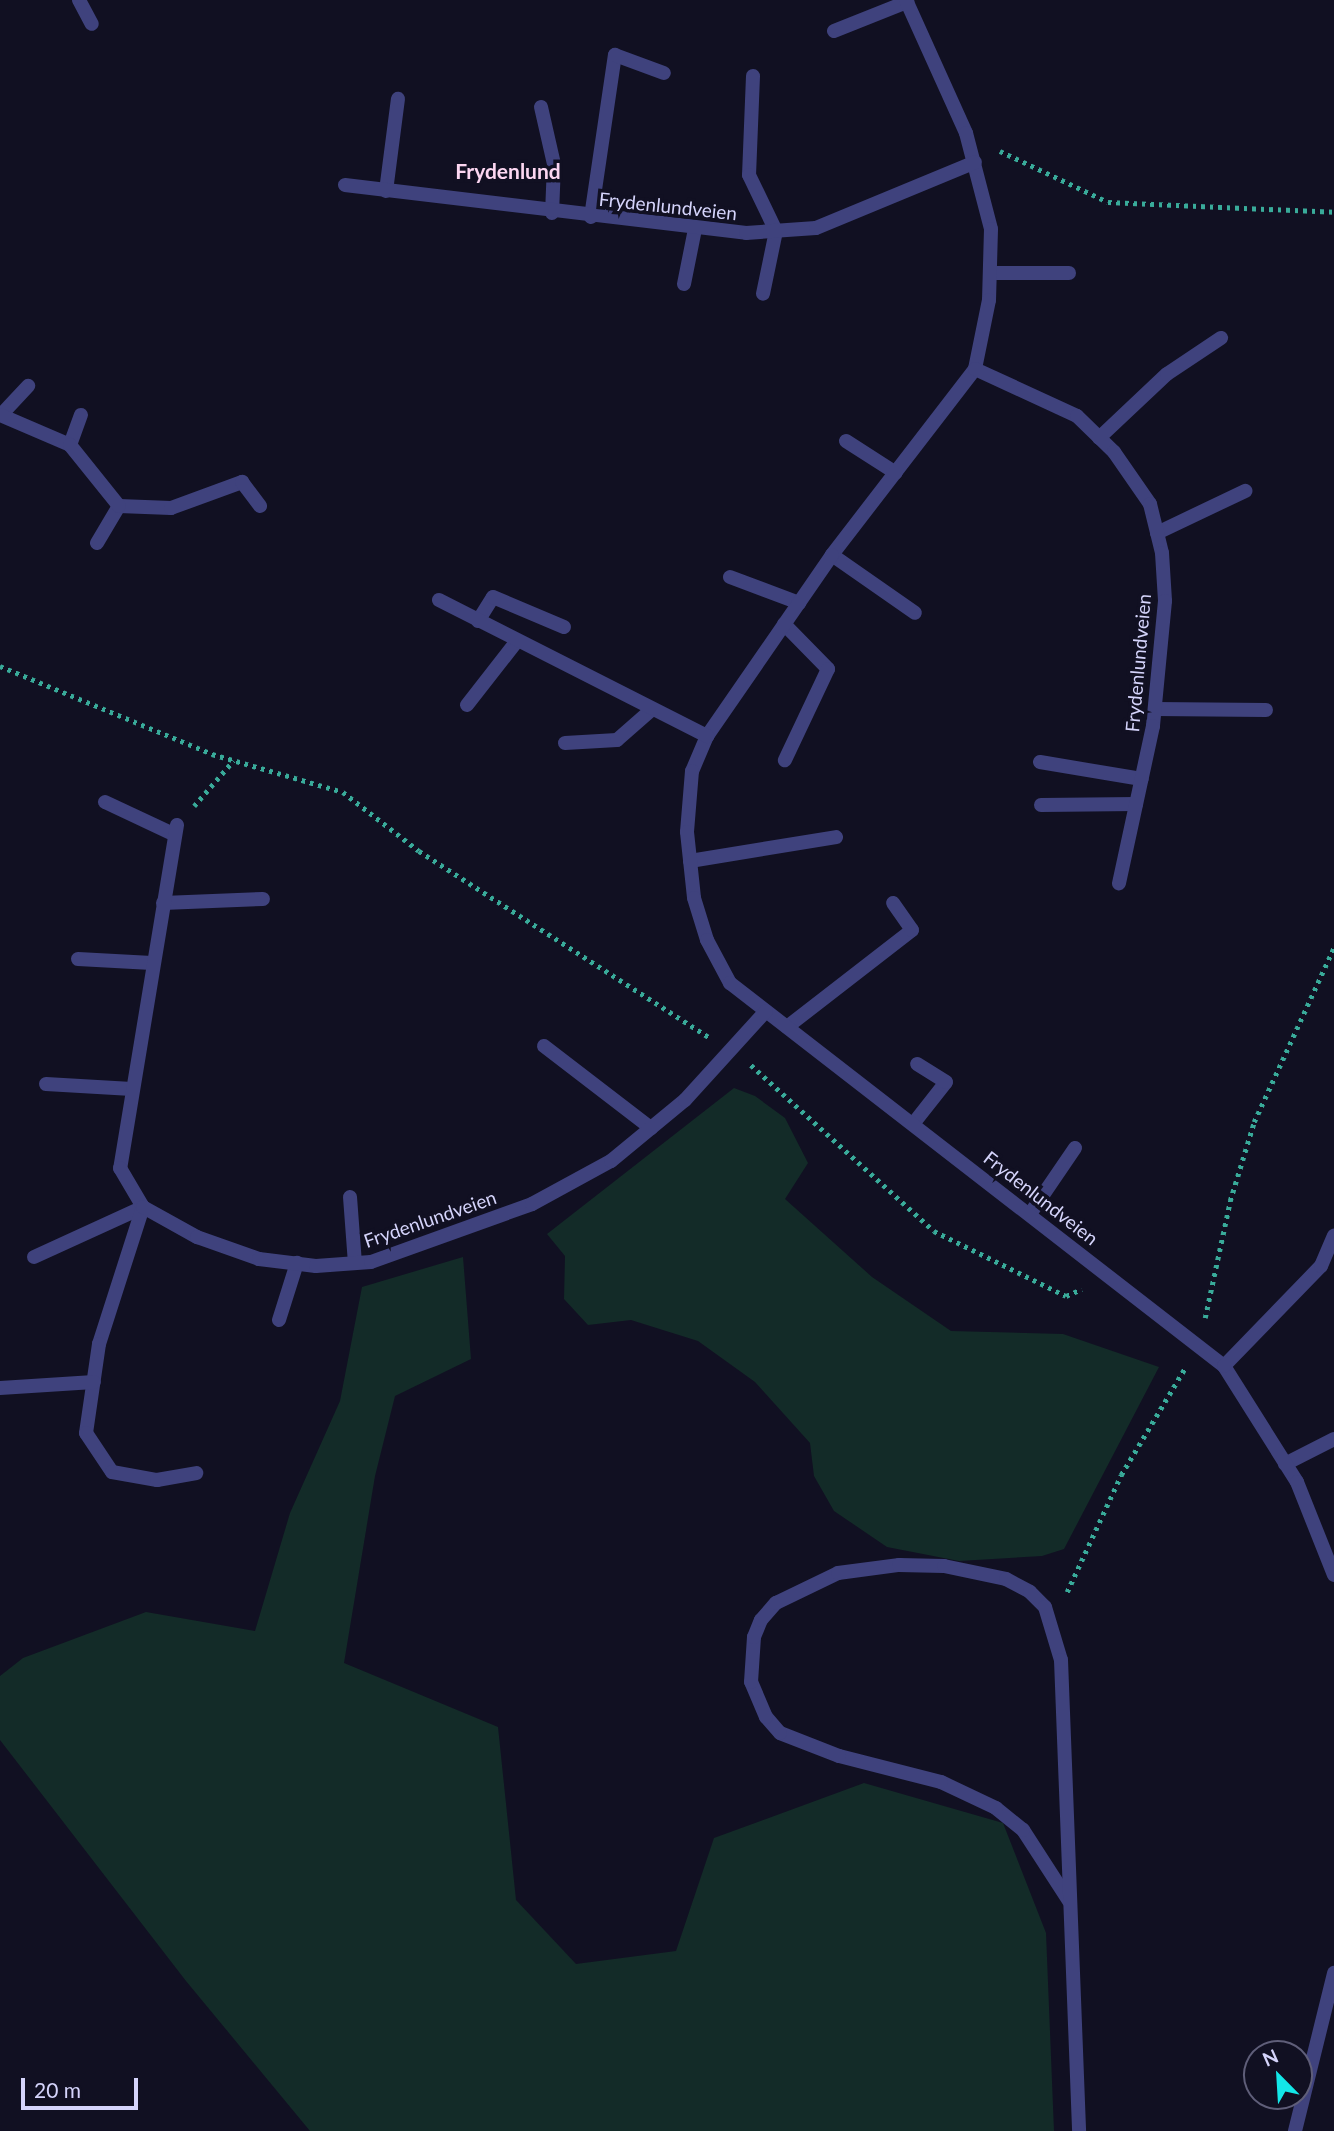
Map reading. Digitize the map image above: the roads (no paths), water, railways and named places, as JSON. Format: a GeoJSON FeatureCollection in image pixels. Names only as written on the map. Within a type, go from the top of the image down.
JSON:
{"type":"FeatureCollection","features":[{"type":"Feature","properties":{"kind":"street"},"geometry":{"type":"LineString","coordinates":[[79,0],[92,24]]}},
{"type":"Feature","properties":{"kind":"street"},"geometry":{"type":"LineString","coordinates":[[834,31],[906,1]]}},
{"type":"Feature","properties":{"kind":"street","name":"Frydenlundveien"},"geometry":{"type":"LineString","coordinates":[[906,1],[966,133],[991,229],[990,273],[975,369],[832,555],[707,736],[692,771],[687,832],[694,898],[706,940],[730,983],[1224,1366],[1285,1464],[1334,1575]]}},
{"type":"Feature","properties":{"kind":"street"},"geometry":{"type":"LineString","coordinates":[[591,217],[615,55],[664,74]]}},
{"type":"Feature","properties":{"kind":"street"},"geometry":{"type":"LineString","coordinates":[[753,76],[749,175],[776,231],[763,294]]}},
{"type":"Feature","properties":{"kind":"street"},"geometry":{"type":"LineString","coordinates":[[386,191],[398,99]]}},
{"type":"Feature","properties":{"kind":"street"},"geometry":{"type":"LineString","coordinates":[[541,107],[554,164],[552,213]]}},
{"type":"Feature","properties":{"kind":"street","name":"Frydenlundveien"},"geometry":{"type":"LineString","coordinates":[[345,186],[695,229],[776,231],[816,228],[975,162]]}},
{"type":"Feature","properties":{"kind":"street"},"geometry":{"type":"LineString","coordinates":[[684,284],[695,229]]}},
{"type":"Feature","properties":{"kind":"street"},"geometry":{"type":"LineString","coordinates":[[990,273],[1069,272]]}},
{"type":"Feature","properties":{"kind":"street"},"geometry":{"type":"LineString","coordinates":[[1099,438],[1167,374],[1221,338]]}},
{"type":"Feature","properties":{"kind":"street","name":"Frydenlundveien"},"geometry":{"type":"LineString","coordinates":[[975,369],[1077,416],[1099,438],[1150,504],[1157,533],[1165,601],[1155,709],[1119,883]]}},
{"type":"Feature","properties":{"kind":"street"},"geometry":{"type":"LineString","coordinates":[[28,386],[0,415],[70,445],[120,506],[171,508],[242,482],[260,506]]}},
{"type":"Feature","properties":{"kind":"street"},"geometry":{"type":"LineString","coordinates":[[70,445],[80,415]]}},
{"type":"Feature","properties":{"kind":"street"},"geometry":{"type":"LineString","coordinates":[[846,441],[895,473]]}},
{"type":"Feature","properties":{"kind":"street"},"geometry":{"type":"LineString","coordinates":[[1157,533],[1245,491]]}},
{"type":"Feature","properties":{"kind":"street"},"geometry":{"type":"LineString","coordinates":[[97,543],[120,506]]}},
{"type":"Feature","properties":{"kind":"street"},"geometry":{"type":"LineString","coordinates":[[832,555],[915,613]]}},
{"type":"Feature","properties":{"kind":"street"},"geometry":{"type":"LineString","coordinates":[[730,577],[799,603]]}},
{"type":"Feature","properties":{"kind":"street"},"geometry":{"type":"LineString","coordinates":[[478,621],[493,597],[564,627]]}},
{"type":"Feature","properties":{"kind":"street"},"geometry":{"type":"LineString","coordinates":[[439,600],[650,711],[707,736]]}},
{"type":"Feature","properties":{"kind":"street"},"geometry":{"type":"LineString","coordinates":[[784,624],[828,670],[785,760]]}},
{"type":"Feature","properties":{"kind":"street"},"geometry":{"type":"LineString","coordinates":[[467,705],[517,641]]}},
{"type":"Feature","properties":{"kind":"street"},"geometry":{"type":"LineString","coordinates":[[1155,709],[1266,710]]}},
{"type":"Feature","properties":{"kind":"street"},"geometry":{"type":"LineString","coordinates":[[565,743],[617,740],[650,711]]}},
{"type":"Feature","properties":{"kind":"street"},"geometry":{"type":"LineString","coordinates":[[1040,762],[1142,779]]}},
{"type":"Feature","properties":{"kind":"street"},"geometry":{"type":"LineString","coordinates":[[105,802],[175,830],[120,1168],[143,1207],[99,1344],[86,1433],[112,1472],[157,1480],[196,1473]]}},
{"type":"Feature","properties":{"kind":"street"},"geometry":{"type":"LineString","coordinates":[[1041,805],[1136,804]]}},
{"type":"Feature","properties":{"kind":"street"},"geometry":{"type":"LineString","coordinates":[[690,862],[836,837]]}},
{"type":"Feature","properties":{"kind":"street"},"geometry":{"type":"LineString","coordinates":[[163,903],[263,899]]}},
{"type":"Feature","properties":{"kind":"street"},"geometry":{"type":"LineString","coordinates":[[787,1027],[912,930],[893,904]]}},
{"type":"Feature","properties":{"kind":"street"},"geometry":{"type":"LineString","coordinates":[[78,959],[152,963]]}},
{"type":"Feature","properties":{"kind":"street","name":"Frydenlundveien"},"geometry":{"type":"LineString","coordinates":[[143,1207],[197,1237],[259,1259],[297,1263],[371,1262],[533,1204],[611,1161],[652,1128],[733,1052],[766,1011]]}},
{"type":"Feature","properties":{"kind":"street"},"geometry":{"type":"LineString","coordinates":[[544,1046],[652,1128]]}},
{"type":"Feature","properties":{"kind":"street"},"geometry":{"type":"LineString","coordinates":[[913,1124],[946,1082],[917,1064]]}},
{"type":"Feature","properties":{"kind":"street"},"geometry":{"type":"LineString","coordinates":[[46,1084],[132,1088]]}},
{"type":"Feature","properties":{"kind":"street"},"geometry":{"type":"LineString","coordinates":[[1030,1214],[1075,1147]]}},
{"type":"Feature","properties":{"kind":"street"},"geometry":{"type":"LineString","coordinates":[[350,1197],[355,1263]]}},
{"type":"Feature","properties":{"kind":"street"},"geometry":{"type":"LineString","coordinates":[[34,1257],[143,1207]]}},
{"type":"Feature","properties":{"kind":"street"},"geometry":{"type":"LineString","coordinates":[[1224,1366],[1321,1266],[1334,1237]]}},
{"type":"Feature","properties":{"kind":"street"},"geometry":{"type":"LineString","coordinates":[[279,1320],[297,1263]]}},
{"type":"Feature","properties":{"kind":"street"},"geometry":{"type":"LineString","coordinates":[[0,1388],[93,1382]]}},
{"type":"Feature","properties":{"kind":"street"},"geometry":{"type":"LineString","coordinates":[[1285,1464],[1334,1439]]}},
{"type":"Feature","properties":{"kind":"street"},"geometry":{"type":"LineString","coordinates":[[1069,1901],[1029,1838],[996,1808],[941,1782],[839,1756],[780,1733],[766,1717],[751,1682],[754,1637],[761,1620],[776,1603],[838,1573],[865,1567],[944,1566],[1006,1579],[1030,1592],[1045,1607],[1053,1623],[1061,1660],[1079,2131]]}},
{"type":"Feature","properties":{"kind":"street"},"geometry":{"type":"LineString","coordinates":[[1295,2131],[1334,1973]]}},
{"type":"Feature","properties":{"kind":"district","name":"Frydenlund"},"geometry":{"type":"Point","coordinates":[508,171]}}]}
